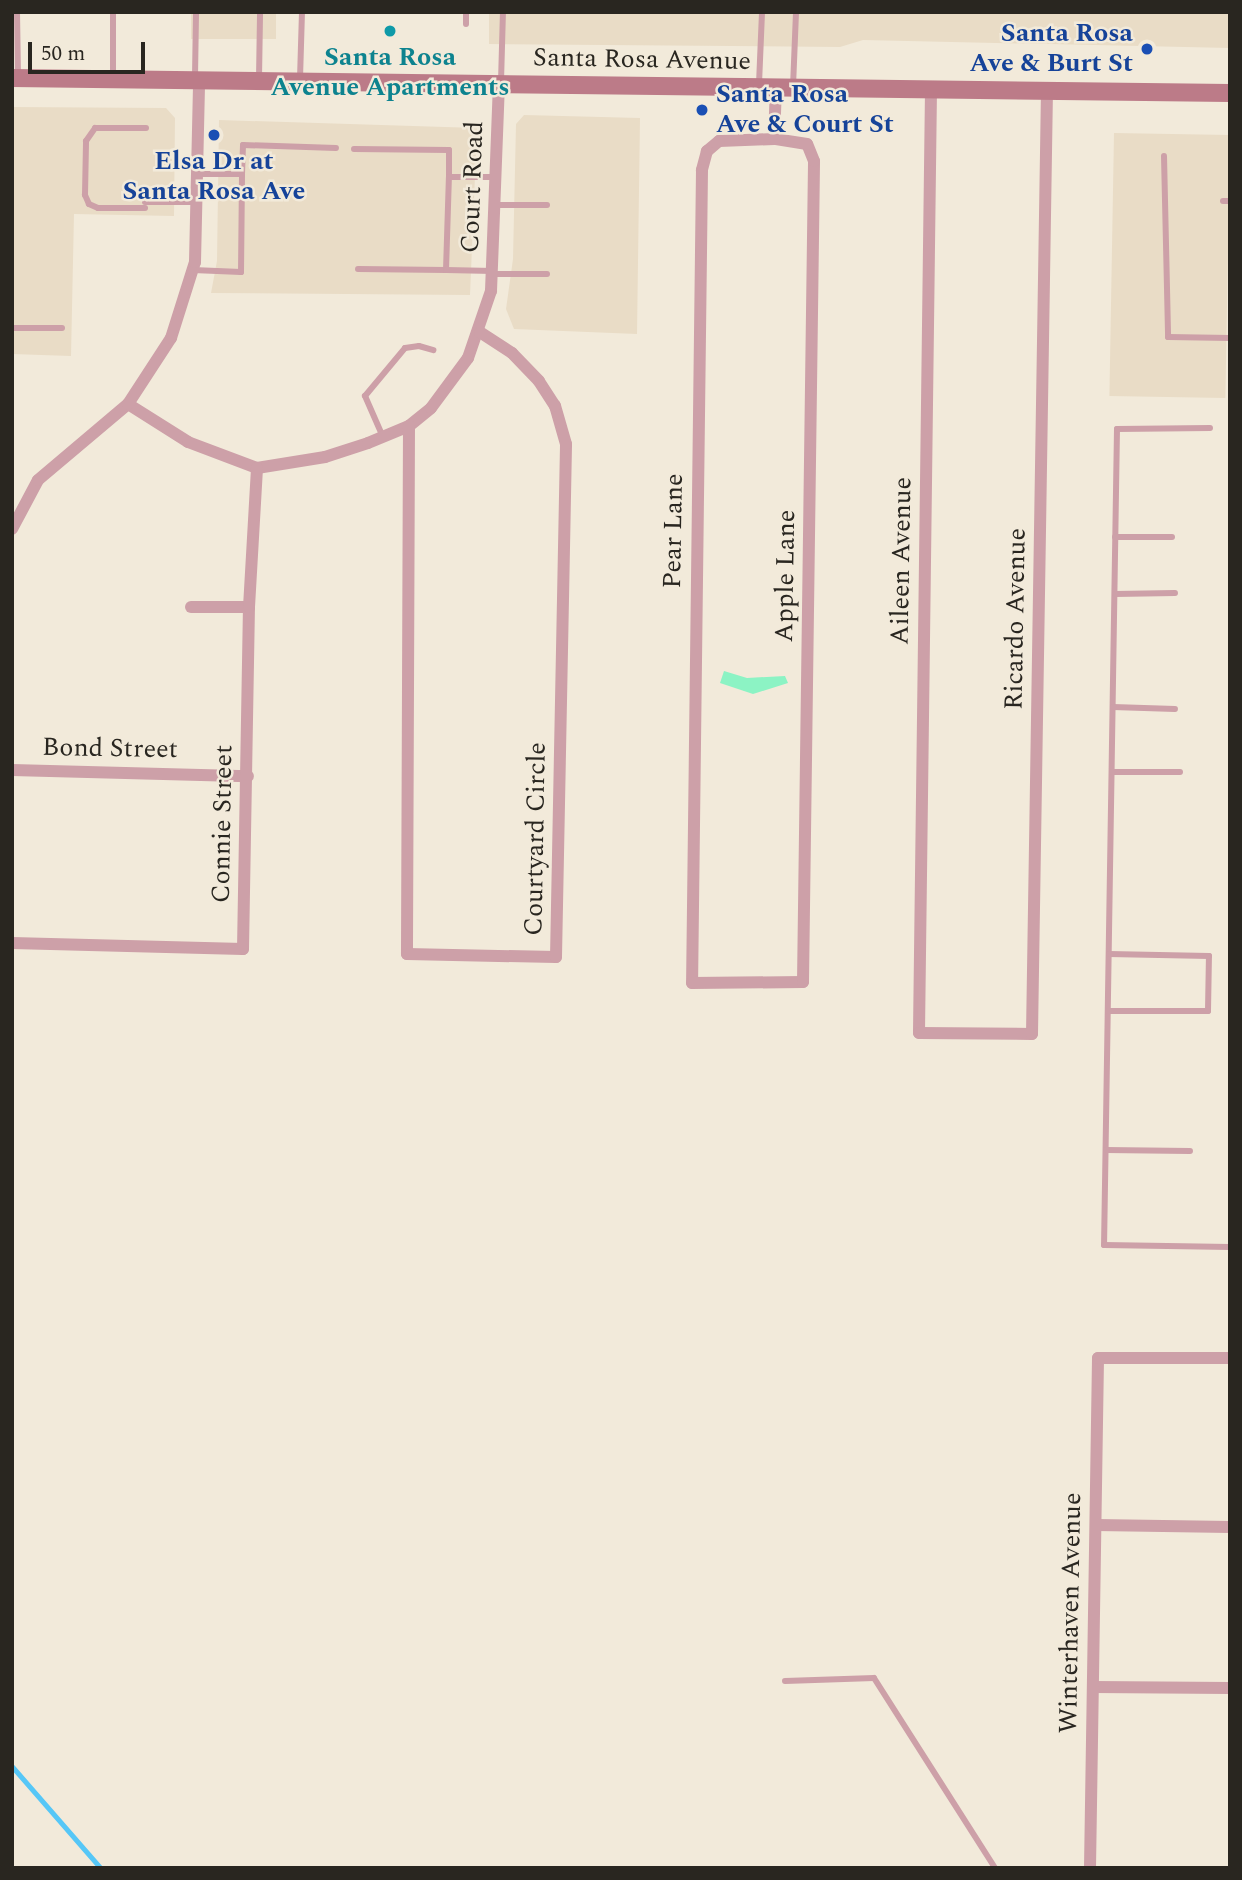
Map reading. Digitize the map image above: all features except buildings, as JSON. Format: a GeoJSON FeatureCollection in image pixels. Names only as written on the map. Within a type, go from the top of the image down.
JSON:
{"type":"FeatureCollection","features":[{"type":"Feature","properties":{"kind":"main road","name":"Santa Rosa Avenue"},"geometry":{"type":"LineString","coordinates":[[15,78],[1230,93]]}},
{"type":"Feature","properties":{"kind":"street"},"geometry":{"type":"LineString","coordinates":[[12,529],[38,480],[128,404],[171,338],[193,270],[197,202],[197,80]]}},
{"type":"Feature","properties":{"kind":"street","name":"Court Road"},"geometry":{"type":"LineString","coordinates":[[480,332],[493,273],[500,84]]}},
{"type":"Feature","properties":{"kind":"street"},"geometry":{"type":"LineString","coordinates":[[774,139],[776,88]]}},
{"type":"Feature","properties":{"kind":"street","name":"Aileen Avenue"},"geometry":{"type":"LineString","coordinates":[[919,1033],[931,90]]}},
{"type":"Feature","properties":{"kind":"street","name":"Ricardo Avenue"},"geometry":{"type":"LineString","coordinates":[[919,1033],[1032,1034],[1047,91]]}},
{"type":"Feature","properties":{"kind":"street","name":"Pear Lane"},"geometry":{"type":"LineString","coordinates":[[692,983],[702,170],[707,151],[719,141],[774,139]]}},
{"type":"Feature","properties":{"kind":"street","name":"Apple Lane"},"geometry":{"type":"LineString","coordinates":[[692,983],[803,982],[814,162],[807,144],[774,139]]}},
{"type":"Feature","properties":{"kind":"street"},"geometry":{"type":"LineString","coordinates":[[128,404],[188,442],[257,468],[325,457],[409,426],[453,383],[480,332]]}},
{"type":"Feature","properties":{"kind":"street","name":"Courtyard Circle"},"geometry":{"type":"LineString","coordinates":[[409,426],[407,954],[556,957],[566,444],[555,406],[539,381],[512,353],[480,332]]}},
{"type":"Feature","properties":{"kind":"street","name":"Connie Street"},"geometry":{"type":"LineString","coordinates":[[12,943],[243,949],[249,607],[257,468]]}},
{"type":"Feature","properties":{"kind":"street"},"geometry":{"type":"LineString","coordinates":[[191,607],[249,607]]}},
{"type":"Feature","properties":{"kind":"street","name":"Bond Street"},"geometry":{"type":"LineString","coordinates":[[12,770],[248,776]]}},
{"type":"Feature","properties":{"kind":"street","name":"Winterhaven Avenue"},"geometry":{"type":"LineString","coordinates":[[1090,1868],[1098,1358],[1230,1358]]}},
{"type":"Feature","properties":{"kind":"street"},"geometry":{"type":"LineString","coordinates":[[1096,1525],[1230,1527]]}},
{"type":"Feature","properties":{"kind":"street"},"geometry":{"type":"LineString","coordinates":[[1093,1687],[1230,1688]]}},
{"type":"Feature","properties":{"kind":"lane"},"geometry":{"type":"LineString","coordinates":[[15,78],[17,12]]}},
{"type":"Feature","properties":{"kind":"lane"},"geometry":{"type":"LineString","coordinates":[[113,12],[113,79]]}},
{"type":"Feature","properties":{"kind":"lane"},"geometry":{"type":"LineString","coordinates":[[196,12],[197,80]]}},
{"type":"Feature","properties":{"kind":"lane"},"geometry":{"type":"LineString","coordinates":[[259,81],[260,12]]}},
{"type":"Feature","properties":{"kind":"lane"},"geometry":{"type":"LineString","coordinates":[[300,81],[302,12]]}},
{"type":"Feature","properties":{"kind":"lane"},"geometry":{"type":"LineString","coordinates":[[466,12],[466,24]]}},
{"type":"Feature","properties":{"kind":"lane"},"geometry":{"type":"LineString","coordinates":[[500,84],[503,12]]}},
{"type":"Feature","properties":{"kind":"lane"},"geometry":{"type":"LineString","coordinates":[[762,12],[776,88]]}},
{"type":"Feature","properties":{"kind":"lane"},"geometry":{"type":"LineString","coordinates":[[776,88],[796,12]]}},
{"type":"Feature","properties":{"kind":"lane"},"geometry":{"type":"LineString","coordinates":[[146,128],[95,128],[86,141],[85,195],[89,204],[98,208],[197,202]]}},
{"type":"Feature","properties":{"kind":"lane"},"geometry":{"type":"LineString","coordinates":[[193,270],[241,272],[243,145],[336,148]]}},
{"type":"Feature","properties":{"kind":"lane"},"geometry":{"type":"LineString","coordinates":[[354,149],[449,150],[446,270]]}},
{"type":"Feature","properties":{"kind":"lane"},"geometry":{"type":"LineString","coordinates":[[1164,156],[1168,337],[1230,338]]}},
{"type":"Feature","properties":{"kind":"lane"},"geometry":{"type":"LineString","coordinates":[[197,174],[242,174]]}},
{"type":"Feature","properties":{"kind":"lane"},"geometry":{"type":"LineString","coordinates":[[449,177],[496,177]]}},
{"type":"Feature","properties":{"kind":"lane"},"geometry":{"type":"LineString","coordinates":[[495,205],[547,205]]}},
{"type":"Feature","properties":{"kind":"lane"},"geometry":{"type":"LineString","coordinates":[[358,269],[547,274]]}},
{"type":"Feature","properties":{"kind":"lane"},"geometry":{"type":"LineString","coordinates":[[12,328],[62,328]]}},
{"type":"Feature","properties":{"kind":"lane"},"geometry":{"type":"LineString","coordinates":[[383,437],[365,396],[405,348],[419,345],[433,351]]}},
{"type":"Feature","properties":{"kind":"lane"},"geometry":{"type":"LineString","coordinates":[[1210,428],[1117,429],[1104,1245],[1230,1247]]}},
{"type":"Feature","properties":{"kind":"lane"},"geometry":{"type":"LineString","coordinates":[[1115,537],[1172,537]]}},
{"type":"Feature","properties":{"kind":"lane"},"geometry":{"type":"LineString","coordinates":[[1115,594],[1175,593]]}},
{"type":"Feature","properties":{"kind":"lane"},"geometry":{"type":"LineString","coordinates":[[1113,707],[1175,709]]}},
{"type":"Feature","properties":{"kind":"lane"},"geometry":{"type":"LineString","coordinates":[[1112,772],[1180,772]]}},
{"type":"Feature","properties":{"kind":"lane"},"geometry":{"type":"LineString","coordinates":[[1108,1011],[1208,1011],[1209,956],[1109,954]]}},
{"type":"Feature","properties":{"kind":"lane"},"geometry":{"type":"LineString","coordinates":[[1106,1150],[1190,1151]]}},
{"type":"Feature","properties":{"kind":"lane"},"geometry":{"type":"LineString","coordinates":[[786,1681],[874,1678],[995,1868]]}},
{"type":"Feature","properties":{"kind":"shaded area"},"geometry":{"type":"Polygon","coordinates":[[[191,12],[276,12],[276,39],[191,39],[191,12]]]}},
{"type":"Feature","properties":{"kind":"shaded area"},"geometry":{"type":"Polygon","coordinates":[[[489,12],[1230,12],[1230,48],[863,40],[840,47],[489,44],[489,12]]]}},
{"type":"Feature","properties":{"kind":"shaded area"},"geometry":{"type":"Polygon","coordinates":[[[12,107],[166,108],[175,118],[174,216],[74,214],[71,356],[12,354],[12,107]]]}},
{"type":"Feature","properties":{"kind":"shaded area"},"geometry":{"type":"Polygon","coordinates":[[[524,115],[640,118],[637,334],[514,329],[506,309],[513,259],[516,124],[524,115]]]}},
{"type":"Feature","properties":{"kind":"shaded area"},"geometry":{"type":"Polygon","coordinates":[[[219,120],[477,128],[470,295],[211,293],[217,261],[219,120]]]}},
{"type":"Feature","properties":{"kind":"shaded area"},"geometry":{"type":"Polygon","coordinates":[[[1114,133],[1230,135],[1225,398],[1109,396],[1114,133]]]}},
{"type":"Feature","properties":{"kind":"green space"},"geometry":{"type":"Polygon","coordinates":[[[724,671],[747,678],[785,676],[788,683],[753,694],[720,683],[724,671]]]}},
{"type":"Feature","properties":{"kind":"waterway"},"geometry":{"type":"LineString","coordinates":[[12,1766],[101,1868]]}},
{"type":"Feature","properties":{"kind":"place","name":"Santa Rosa Avenue Apartments"},"geometry":{"type":"Point","coordinates":[390,31]}},
{"type":"Feature","properties":{"kind":"place","name":"Santa Rosa Ave & Burt St"},"geometry":{"type":"Point","coordinates":[1147,49]}},
{"type":"Feature","properties":{"kind":"place","name":"Santa Rosa Ave & Court St"},"geometry":{"type":"Point","coordinates":[702,110]}},
{"type":"Feature","properties":{"kind":"place","name":"Elsa Dr at Santa Rosa Ave"},"geometry":{"type":"Point","coordinates":[214,135]}}]}
